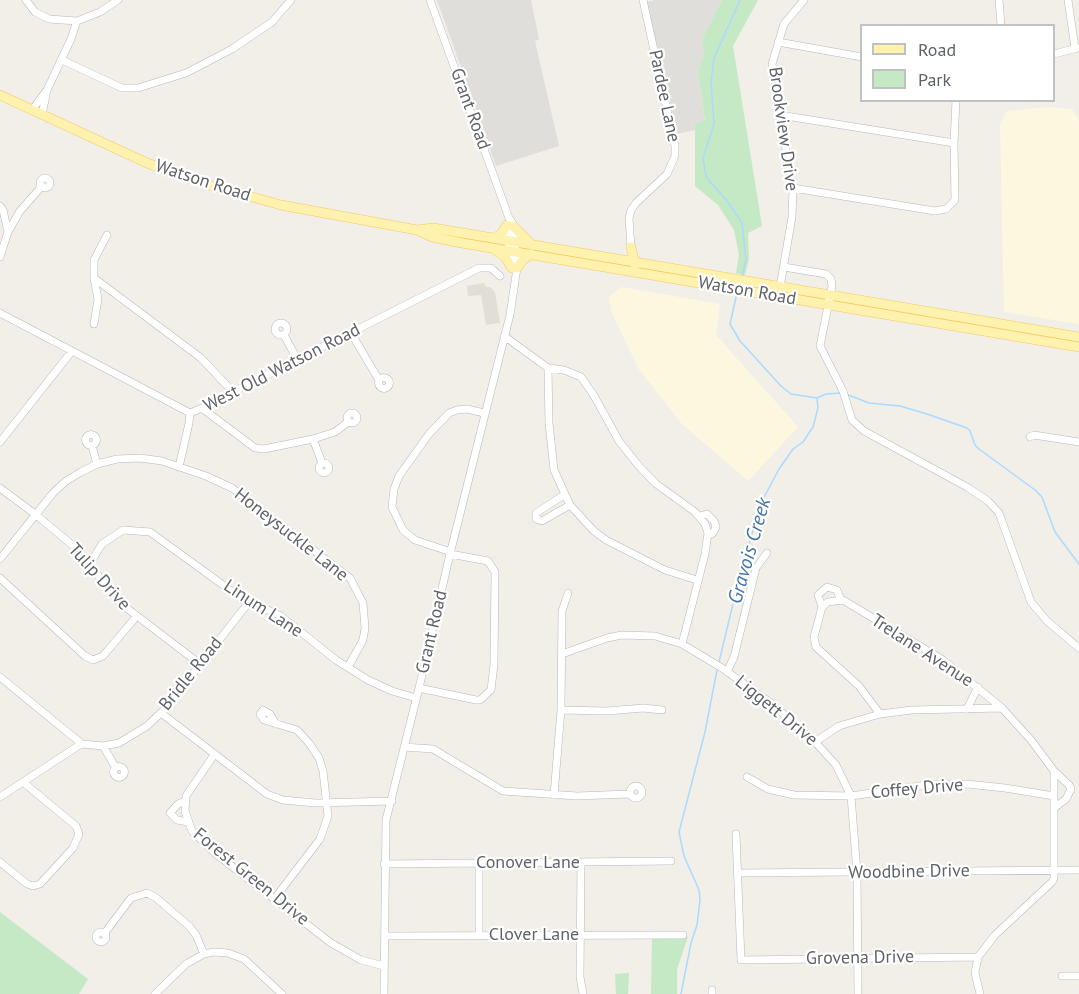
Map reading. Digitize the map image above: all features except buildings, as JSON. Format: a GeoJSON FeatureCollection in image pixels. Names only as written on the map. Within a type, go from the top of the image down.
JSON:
{"type":"FeatureCollection","features":[{"type":"Feature","properties":{"kind":"main road","name":"Watson Road"},"geometry":{"type":"LineString","coordinates":[[0,95],[140,160],[219,188],[298,209],[417,230],[432,237],[493,243],[635,265],[1079,347]]}},
{"type":"Feature","properties":{"kind":"main road"},"geometry":{"type":"LineString","coordinates":[[510,223],[531,250],[515,271],[493,243],[510,223]]}},
{"type":"Feature","properties":{"kind":"main road"},"geometry":{"type":"LineString","coordinates":[[631,247],[635,265]]}},
{"type":"Feature","properties":{"kind":"main road"},"geometry":{"type":"LineString","coordinates":[[631,247],[635,265]]}},
{"type":"Feature","properties":{"kind":"main road","name":"Watson Road"},"geometry":{"type":"LineString","coordinates":[[531,250],[635,265]]}},
{"type":"Feature","properties":{"kind":"main road","name":"Watson Road"},"geometry":{"type":"LineString","coordinates":[[748,286],[780,287],[829,300],[1079,337]]}},
{"type":"Feature","properties":{"kind":"street"},"geometry":{"type":"LineString","coordinates":[[26,0],[35,12],[49,19],[77,21],[100,12],[118,0]]}},
{"type":"Feature","properties":{"kind":"street"},"geometry":{"type":"LineString","coordinates":[[62,60],[122,88],[138,88],[186,73],[232,49],[272,22],[291,0]]}},
{"type":"Feature","properties":{"kind":"street","name":"Grant Road"},"geometry":{"type":"LineString","coordinates":[[384,994],[386,820],[504,336],[513,297],[515,271],[510,223],[430,0]]}},
{"type":"Feature","properties":{"kind":"street","name":"Pardee Lane"},"geometry":{"type":"LineString","coordinates":[[631,247],[629,226],[631,210],[667,174],[675,156],[675,146],[643,0]]}},
{"type":"Feature","properties":{"kind":"street","name":"Brookview Drive"},"geometry":{"type":"LineString","coordinates":[[780,287],[792,217],[793,188],[772,64],[784,24],[804,0]]}},
{"type":"Feature","properties":{"kind":"street"},"geometry":{"type":"LineString","coordinates":[[999,0],[1001,24]]}},
{"type":"Feature","properties":{"kind":"street"},"geometry":{"type":"LineString","coordinates":[[1055,54],[1077,48],[1068,0]]}},
{"type":"Feature","properties":{"kind":"street"},"geometry":{"type":"LineString","coordinates":[[32,110],[47,90],[77,21]]}},
{"type":"Feature","properties":{"kind":"street"},"geometry":{"type":"LineString","coordinates":[[778,42],[860,57]]}},
{"type":"Feature","properties":{"kind":"street"},"geometry":{"type":"LineString","coordinates":[[42,115],[47,90]]}},
{"type":"Feature","properties":{"kind":"street"},"geometry":{"type":"LineString","coordinates":[[793,188],[935,211],[946,209],[955,200],[956,102]]}},
{"type":"Feature","properties":{"kind":"street"},"geometry":{"type":"LineString","coordinates":[[780,115],[954,142]]}},
{"type":"Feature","properties":{"kind":"street"},"geometry":{"type":"LineString","coordinates":[[0,257],[8,232],[20,211],[42,186]]}},
{"type":"Feature","properties":{"kind":"street"},"geometry":{"type":"LineString","coordinates":[[8,232],[2,208],[20,211]]}},
{"type":"Feature","properties":{"kind":"street"},"geometry":{"type":"LineString","coordinates":[[94,324],[98,299],[94,278],[94,260],[107,236]]}},
{"type":"Feature","properties":{"kind":"street"},"geometry":{"type":"LineString","coordinates":[[784,267],[826,274],[832,281],[820,346],[844,394],[852,420],[864,431],[967,487],[988,501],[999,513],[1031,602],[1042,616],[1079,648]]}},
{"type":"Feature","properties":{"kind":"street","name":"West Old Watson Road"},"geometry":{"type":"LineString","coordinates":[[0,313],[190,413],[203,409],[479,268],[491,268],[500,276]]}},
{"type":"Feature","properties":{"kind":"street"},"geometry":{"type":"LineString","coordinates":[[94,278],[201,358],[233,392]]}},
{"type":"Feature","properties":{"kind":"street"},"geometry":{"type":"LineString","coordinates":[[351,333],[379,380]]}},
{"type":"Feature","properties":{"kind":"street"},"geometry":{"type":"LineString","coordinates":[[284,334],[297,359]]}},
{"type":"Feature","properties":{"kind":"street"},"geometry":{"type":"LineString","coordinates":[[504,336],[548,368],[564,370],[581,377],[619,441],[638,465],[655,483],[700,516],[705,524],[708,536],[681,644]]}},
{"type":"Feature","properties":{"kind":"street"},"geometry":{"type":"LineString","coordinates":[[0,442],[72,351]]}},
{"type":"Feature","properties":{"kind":"street"},"geometry":{"type":"LineString","coordinates":[[548,368],[549,423],[554,470],[570,506],[606,540],[665,570],[697,580]]}},
{"type":"Feature","properties":{"kind":"street"},"geometry":{"type":"LineString","coordinates":[[203,409],[255,448],[264,449],[335,432],[348,422]]}},
{"type":"Feature","properties":{"kind":"street"},"geometry":{"type":"LineString","coordinates":[[419,688],[476,700],[480,700],[491,690],[494,664],[495,572],[488,561],[450,553],[415,540],[403,530],[392,507],[394,489],[399,476],[423,442],[449,413],[467,410],[484,413]]}},
{"type":"Feature","properties":{"kind":"street"},"geometry":{"type":"LineString","coordinates":[[178,466],[190,413]]}},
{"type":"Feature","properties":{"kind":"street"},"geometry":{"type":"LineString","coordinates":[[1030,436],[1079,442]]}},
{"type":"Feature","properties":{"kind":"street"},"geometry":{"type":"LineString","coordinates":[[313,439],[322,463]]}},
{"type":"Feature","properties":{"kind":"street"},"geometry":{"type":"LineString","coordinates":[[92,446],[97,464]]}},
{"type":"Feature","properties":{"kind":"street","name":"Honeysuckle Lane"},"geometry":{"type":"LineString","coordinates":[[0,559],[35,514],[66,481],[97,464],[117,459],[140,458],[162,461],[206,476],[232,488],[350,579],[363,603],[365,628],[363,640],[348,667]]}},
{"type":"Feature","properties":{"kind":"street","name":"Tulip Drive"},"geometry":{"type":"LineString","coordinates":[[0,488],[77,549],[120,603],[200,664]]}},
{"type":"Feature","properties":{"kind":"street"},"geometry":{"type":"LineString","coordinates":[[564,495],[536,513],[536,519],[542,521],[570,506]]}},
{"type":"Feature","properties":{"kind":"street","name":"Linum Lane"},"geometry":{"type":"LineString","coordinates":[[89,565],[102,544],[123,530],[150,532],[249,602],[281,616],[348,667],[376,684],[416,698]]}},
{"type":"Feature","properties":{"kind":"street"},"geometry":{"type":"LineString","coordinates":[[725,670],[734,657],[756,568],[767,553]]}},
{"type":"Feature","properties":{"kind":"street"},"geometry":{"type":"LineString","coordinates":[[0,578],[85,656],[93,660],[103,656],[136,617]]}},
{"type":"Feature","properties":{"kind":"street","name":"Trelane Avenue"},"geometry":{"type":"LineString","coordinates":[[825,604],[818,596],[827,587],[837,590],[841,601],[943,660],[1002,708],[1054,771],[1069,784],[1071,789],[1066,799],[1054,808]]}},
{"type":"Feature","properties":{"kind":"street"},"geometry":{"type":"LineString","coordinates":[[554,795],[561,710],[562,611],[568,593]]}},
{"type":"Feature","properties":{"kind":"street"},"geometry":{"type":"LineString","coordinates":[[841,601],[825,604],[814,637],[816,646],[859,686],[880,714]]}},
{"type":"Feature","properties":{"kind":"street","name":"Bridle Road"},"geometry":{"type":"LineString","coordinates":[[82,744],[103,746],[119,743],[147,726],[161,713],[249,602]]}},
{"type":"Feature","properties":{"kind":"street","name":"Liggett Drive"},"geometry":{"type":"LineString","coordinates":[[562,654],[622,635],[655,636],[681,644],[713,662],[771,703],[815,742],[836,765],[852,796]]}},
{"type":"Feature","properties":{"kind":"street"},"geometry":{"type":"LineString","coordinates":[[0,678],[82,744],[0,797]]}},
{"type":"Feature","properties":{"kind":"street"},"geometry":{"type":"LineString","coordinates":[[968,709],[978,687]]}},
{"type":"Feature","properties":{"kind":"street"},"geometry":{"type":"LineString","coordinates":[[561,710],[607,711],[643,708],[662,710]]}},
{"type":"Feature","properties":{"kind":"street"},"geometry":{"type":"LineString","coordinates":[[815,742],[839,726],[880,714],[912,710],[1002,708]]}},
{"type":"Feature","properties":{"kind":"street"},"geometry":{"type":"LineString","coordinates":[[161,713],[267,794],[283,800],[315,802],[392,801]]}},
{"type":"Feature","properties":{"kind":"street"},"geometry":{"type":"LineString","coordinates":[[275,898],[320,839],[328,816],[328,801],[319,758],[297,730],[276,724]]}},
{"type":"Feature","properties":{"kind":"street"},"geometry":{"type":"LineString","coordinates":[[103,746],[116,768]]}},
{"type":"Feature","properties":{"kind":"street"},"geometry":{"type":"LineString","coordinates":[[404,747],[433,749],[502,791],[577,796],[629,795]]}},
{"type":"Feature","properties":{"kind":"street"},"geometry":{"type":"LineString","coordinates":[[188,822],[177,820],[170,813],[178,804],[185,801],[190,787],[213,755]]}},
{"type":"Feature","properties":{"kind":"street"},"geometry":{"type":"LineString","coordinates":[[980,994],[975,973],[978,957],[995,935],[1054,878],[1054,771]]}},
{"type":"Feature","properties":{"kind":"street","name":"Coffey Drive"},"geometry":{"type":"LineString","coordinates":[[747,777],[768,789],[783,794],[852,796],[927,785],[967,784],[1054,796]]}},
{"type":"Feature","properties":{"kind":"street"},"geometry":{"type":"LineString","coordinates":[[0,862],[27,884],[33,886],[40,884],[73,848],[79,834],[76,826],[23,782]]}},
{"type":"Feature","properties":{"kind":"street"},"geometry":{"type":"LineString","coordinates":[[852,796],[857,872],[858,994]]}},
{"type":"Feature","properties":{"kind":"street","name":"Forest Green Drive"},"geometry":{"type":"LineString","coordinates":[[185,801],[185,811],[192,831],[216,854],[331,943],[361,960],[384,966]]}},
{"type":"Feature","properties":{"kind":"street"},"geometry":{"type":"LineString","coordinates":[[736,834],[738,873]]}},
{"type":"Feature","properties":{"kind":"street","name":"Conover Lane"},"geometry":{"type":"LineString","coordinates":[[384,864],[671,861]]}},
{"type":"Feature","properties":{"kind":"street"},"geometry":{"type":"LineString","coordinates":[[581,862],[580,977],[583,994]]}},
{"type":"Feature","properties":{"kind":"street"},"geometry":{"type":"LineString","coordinates":[[479,863],[479,936]]}},
{"type":"Feature","properties":{"kind":"street","name":"Woodbine Drive"},"geometry":{"type":"LineString","coordinates":[[738,873],[1079,870]]}},
{"type":"Feature","properties":{"kind":"street"},"geometry":{"type":"LineString","coordinates":[[1045,871],[1050,877],[1049,884]]}},
{"type":"Feature","properties":{"kind":"street","name":"Grovena Drive"},"geometry":{"type":"LineString","coordinates":[[738,873],[741,960],[978,957]]}},
{"type":"Feature","properties":{"kind":"street"},"geometry":{"type":"LineString","coordinates":[[104,934],[131,898],[147,893],[189,926],[196,934],[204,954]]}},
{"type":"Feature","properties":{"kind":"street","name":"Clover Lane"},"geometry":{"type":"LineString","coordinates":[[385,936],[683,935]]}},
{"type":"Feature","properties":{"kind":"street"},"geometry":{"type":"LineString","coordinates":[[155,994],[186,964],[204,954],[228,953],[244,959],[282,994]]}},
{"type":"Feature","properties":{"kind":"street"},"geometry":{"type":"LineString","coordinates":[[1062,976],[1079,976]]}},
{"type":"Feature","properties":{"kind":"shaded area"},"geometry":{"type":"Polygon","coordinates":[[[437,0],[531,0],[539,39],[535,41],[559,146],[496,166],[437,0]]]}},
{"type":"Feature","properties":{"kind":"shaded area"},"geometry":{"type":"Polygon","coordinates":[[[722,0],[702,39],[704,55],[698,73],[705,121],[695,124],[695,130],[677,134],[647,2],[722,0]]]}},
{"type":"Feature","properties":{"kind":"shaded area"},"geometry":{"type":"Polygon","coordinates":[[[1050,107],[1072,109],[1079,121],[1079,324],[1004,312],[1000,124],[1007,111],[1050,107]]]}},
{"type":"Feature","properties":{"kind":"shaded area"},"geometry":{"type":"Polygon","coordinates":[[[484,283],[486,287],[490,287],[495,292],[500,323],[486,325],[481,295],[468,296],[467,286],[484,283]]]}},
{"type":"Feature","properties":{"kind":"shaded area"},"geometry":{"type":"Polygon","coordinates":[[[622,287],[720,304],[716,335],[798,427],[748,481],[682,424],[638,368],[612,313],[609,297],[622,287]]]}},
{"type":"Feature","properties":{"kind":"green space"},"geometry":{"type":"Polygon","coordinates":[[[722,0],[758,0],[733,46],[762,226],[748,233],[749,259],[745,275],[736,273],[739,255],[734,230],[718,205],[695,186],[695,124],[705,120],[698,73],[704,55],[702,39],[722,0]]]}},
{"type":"Feature","properties":{"kind":"green space"},"geometry":{"type":"Polygon","coordinates":[[[0,912],[88,979],[79,994],[0,994],[0,912]]]}},
{"type":"Feature","properties":{"kind":"green space"},"geometry":{"type":"Polygon","coordinates":[[[688,937],[677,969],[677,994],[651,994],[652,938],[688,937]]]}},
{"type":"Feature","properties":{"kind":"green space"},"geometry":{"type":"Polygon","coordinates":[[[629,973],[628,994],[616,994],[615,974],[629,973]]]}},
{"type":"Feature","properties":{"kind":"waterway","name":"Gravois Creek"},"geometry":{"type":"LineString","coordinates":[[740,0],[714,58],[711,82],[714,124],[703,158],[706,177],[742,223],[746,260],[742,277]]}},
{"type":"Feature","properties":{"kind":"waterway","name":"Gravois Creek"},"geometry":{"type":"LineString","coordinates":[[719,662],[739,579],[761,503],[779,469],[813,427],[818,408],[817,398],[791,394],[781,386],[740,341],[730,324],[737,293]]}},
{"type":"Feature","properties":{"kind":"waterway"},"geometry":{"type":"LineString","coordinates":[[817,398],[826,394],[841,393]]}},
{"type":"Feature","properties":{"kind":"waterway"},"geometry":{"type":"LineString","coordinates":[[846,394],[869,403],[900,406],[967,428],[979,449],[1042,497],[1055,532],[1079,564]]}},
{"type":"Feature","properties":{"kind":"waterway","name":"Gravois Creek"},"geometry":{"type":"LineString","coordinates":[[681,994],[697,925],[700,900],[699,890],[684,856],[679,832],[705,732],[717,670]]}}]}
